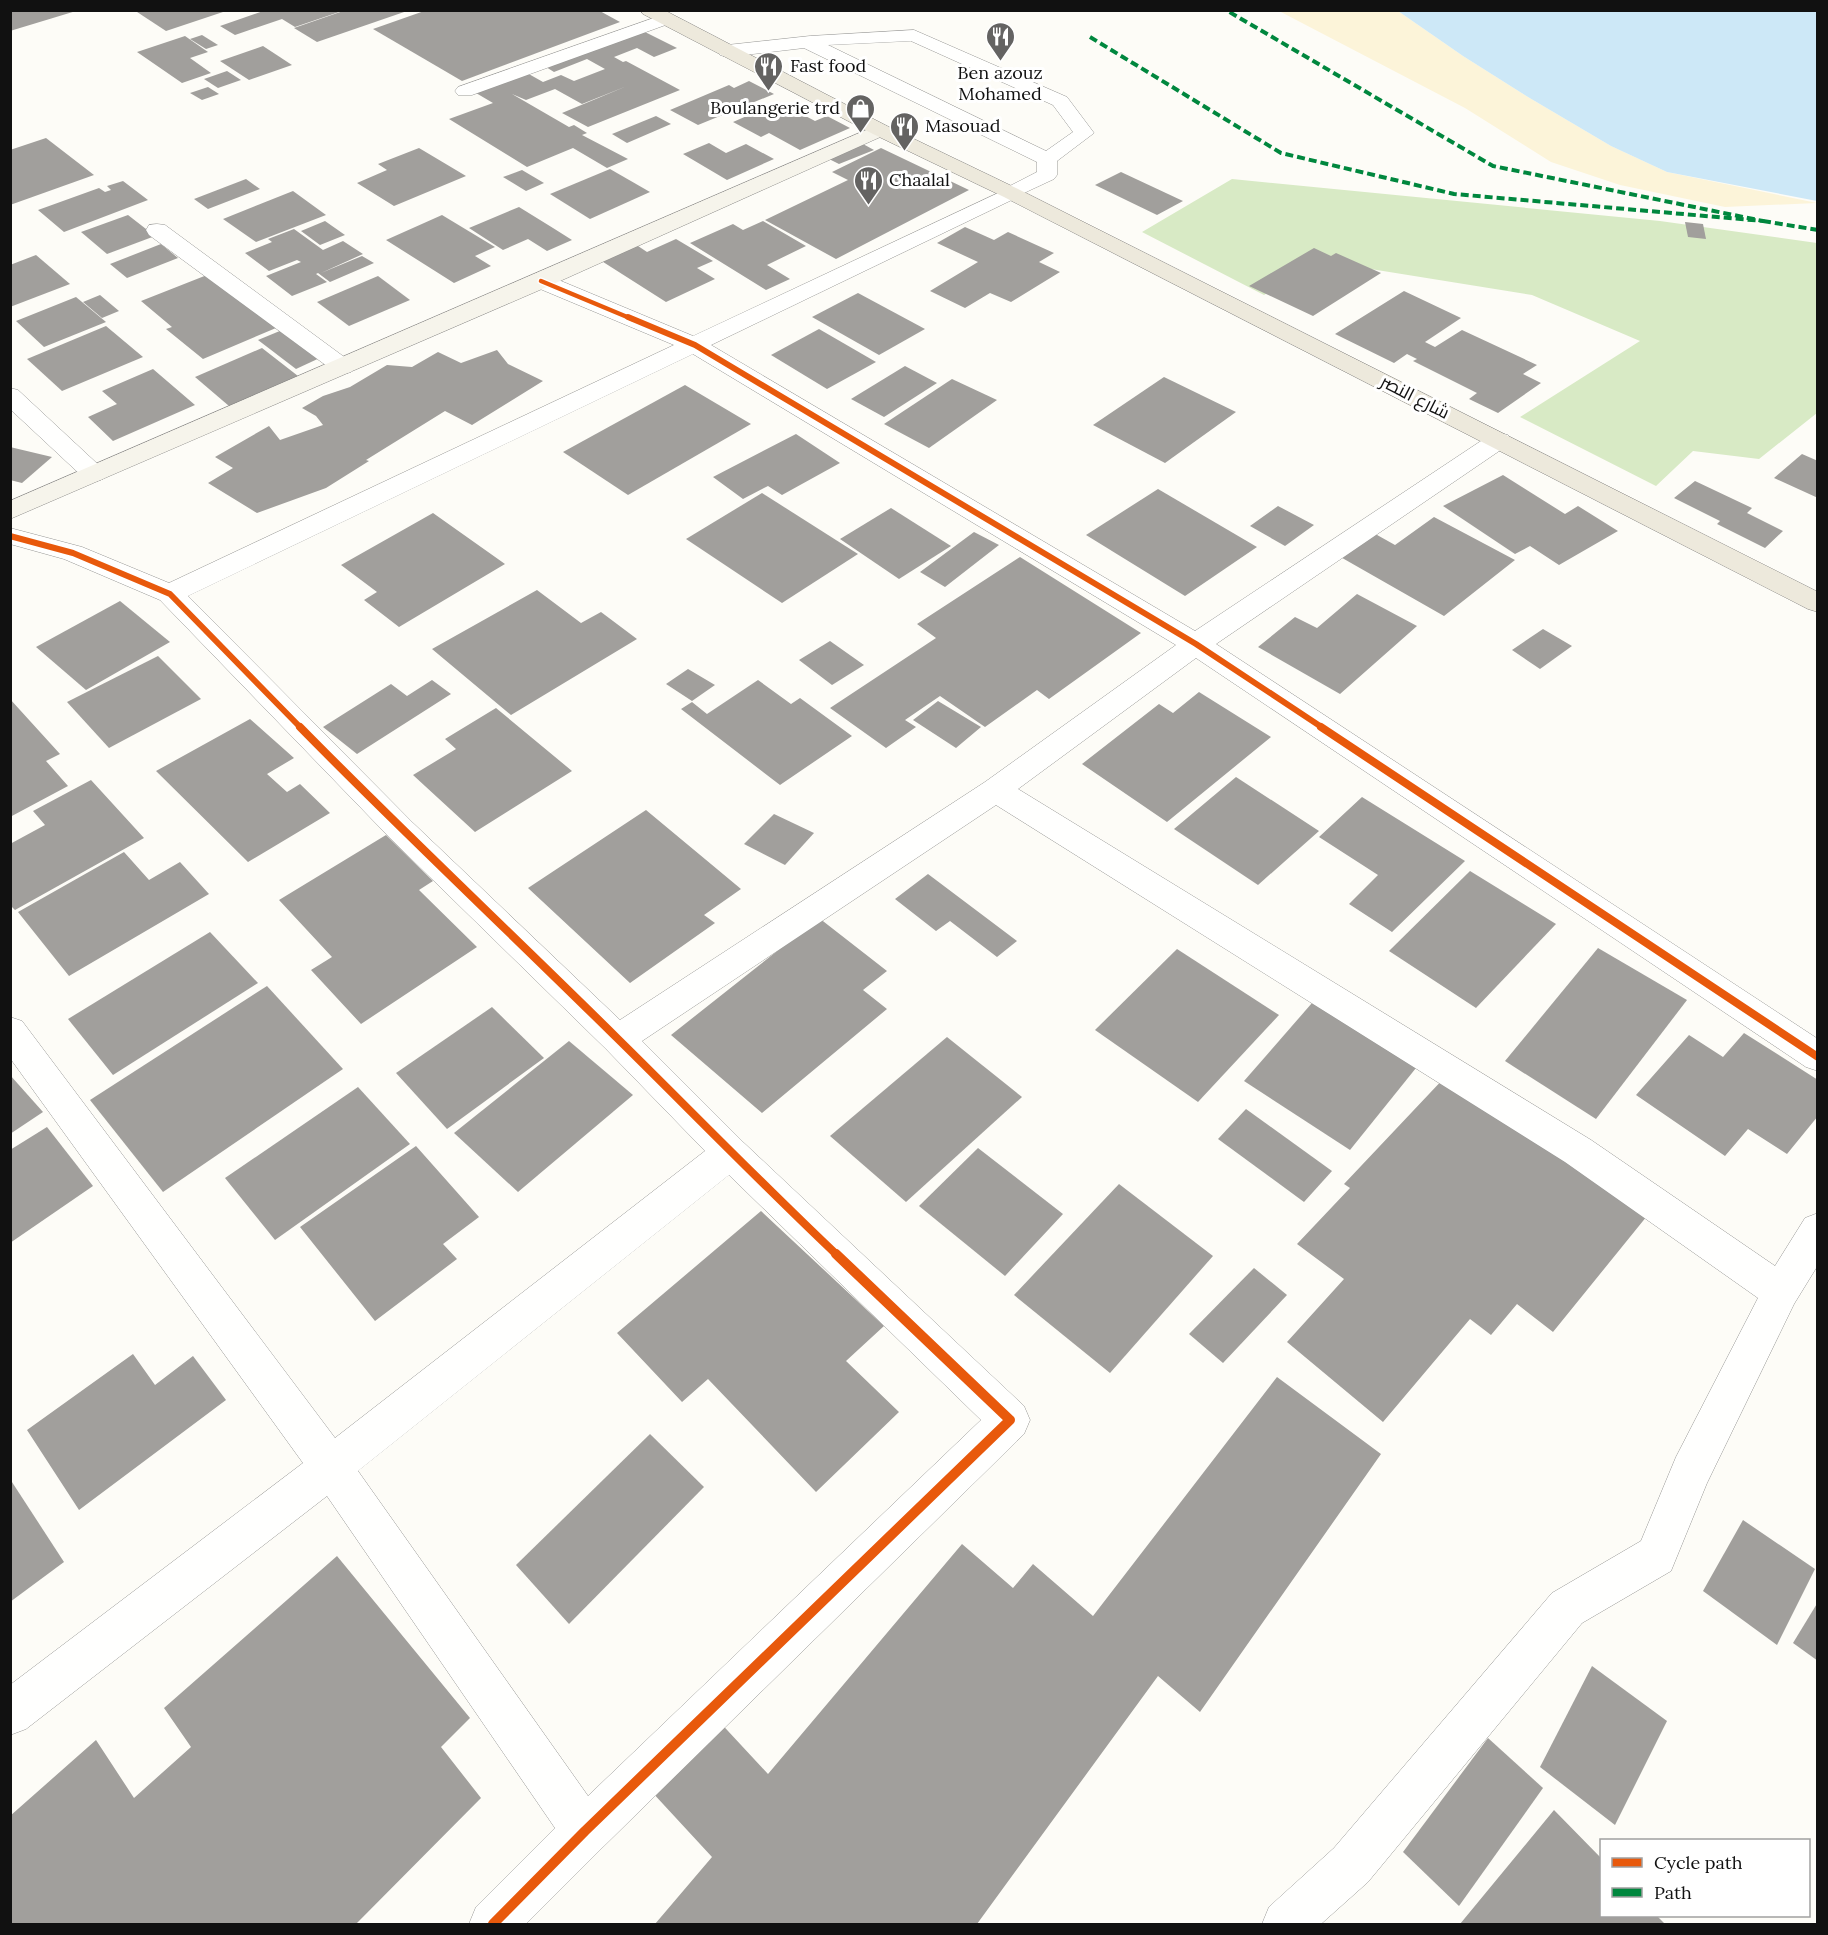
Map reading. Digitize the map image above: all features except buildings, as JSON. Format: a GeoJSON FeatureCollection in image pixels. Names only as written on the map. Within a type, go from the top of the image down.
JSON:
{"type":"FeatureCollection","features":[{"type":"Feature","properties":{"kind":"main road","name":"شارع النصر"},"geometry":{"type":"LineString","coordinates":[[657,15],[880,130],[1011,193],[1818,603]]}},
{"type":"Feature","properties":{"kind":"main road"},"geometry":{"type":"LineString","coordinates":[[10,511],[541,281],[880,130]]}},
{"type":"Feature","properties":{"kind":"street"},"geometry":{"type":"LineString","coordinates":[[465,91],[657,15]]}},
{"type":"Feature","properties":{"kind":"street"},"geometry":{"type":"LineString","coordinates":[[727,51],[807,42],[914,35],[1060,101],[1084,133],[1047,159]]}},
{"type":"Feature","properties":{"kind":"street"},"geometry":{"type":"LineString","coordinates":[[807,42],[1047,159]]}},
{"type":"Feature","properties":{"kind":"street"},"geometry":{"type":"LineString","coordinates":[[170,594],[1011,193],[1047,175],[1047,159]]}},
{"type":"Feature","properties":{"kind":"street"},"geometry":{"type":"LineString","coordinates":[[157,230],[343,367]]}},
{"type":"Feature","properties":{"kind":"street"},"geometry":{"type":"LineString","coordinates":[[541,281],[695,345],[1196,644],[1818,1057]]}},
{"type":"Feature","properties":{"kind":"street"},"geometry":{"type":"LineString","coordinates":[[10,395],[94,474]]}},
{"type":"Feature","properties":{"kind":"street"},"geometry":{"type":"LineString","coordinates":[[618,1039],[996,790],[1196,644],[1499,440]]}},
{"type":"Feature","properties":{"kind":"street"},"geometry":{"type":"LineString","coordinates":[[10,536],[73,553],[170,594],[401,830],[618,1039],[730,1153],[1010,1420],[585,1831],[493,1924]]}},
{"type":"Feature","properties":{"kind":"street"},"geometry":{"type":"LineString","coordinates":[[996,790],[1578,1150],[1781,1292]]}},
{"type":"Feature","properties":{"kind":"street"},"geometry":{"type":"LineString","coordinates":[[10,1031],[331,1467],[585,1831]]}},
{"type":"Feature","properties":{"kind":"street"},"geometry":{"type":"LineString","coordinates":[[10,1713],[331,1467],[730,1153]]}},
{"type":"Feature","properties":{"kind":"street"},"geometry":{"type":"LineString","coordinates":[[1286,1924],[1351,1865],[1567,1608],[1656,1556],[1691,1471],[1781,1292],[1818,1230]]}},
{"type":"Feature","properties":{"kind":"green space"},"geometry":{"type":"Polygon","coordinates":[[[1232,179],[1660,221],[1817,243],[1817,413],[1759,459],[1693,451],[1656,486],[1520,417],[1640,341],[1532,295],[1321,261],[1264,295],[1142,232],[1232,179]]]}},
{"type":"Feature","properties":{"kind":"sand"},"geometry":{"type":"Polygon","coordinates":[[[1279,11],[1398,11],[1528,97],[1611,146],[1667,172],[1817,203],[1725,207],[1620,185],[1551,162],[1465,108],[1279,11]]]}},
{"type":"Feature","properties":{"kind":"water"},"geometry":{"type":"Polygon","coordinates":[[[1398,11],[1817,11],[1817,201],[1667,172],[1611,146],[1528,97],[1398,11]]]}},
{"type":"Feature","properties":{"kind":"marked path"},"geometry":{"type":"LineString","coordinates":[[1090,37],[1281,153],[1454,194],[1763,221],[1493,166],[1226,10]]}},
{"type":"Feature","properties":{"kind":"marked path"},"geometry":{"type":"LineString","coordinates":[[1763,221],[1818,230]]}},
{"type":"Feature","properties":{"kind":"cycle path"},"geometry":{"type":"LineString","coordinates":[[541,281],[695,345],[1196,644],[1818,1057]]}},
{"type":"Feature","properties":{"kind":"cycle path"},"geometry":{"type":"LineString","coordinates":[[10,536],[73,553],[170,594],[401,830],[618,1039],[730,1153],[1010,1420],[585,1831],[493,1924]]}},
{"type":"Feature","properties":{"kind":"place","name":"Ben azouz Mohamed"},"geometry":{"type":"Point","coordinates":[1000,62]}},
{"type":"Feature","properties":{"kind":"place","name":"Fast food"},"geometry":{"type":"Point","coordinates":[769,92]}},
{"type":"Feature","properties":{"kind":"place","name":"Boulangerie trd"},"geometry":{"type":"Point","coordinates":[861,134]}},
{"type":"Feature","properties":{"kind":"place","name":"Masouad"},"geometry":{"type":"Point","coordinates":[904,152]}},
{"type":"Feature","properties":{"kind":"place","name":"Chaalal"},"geometry":{"type":"Point","coordinates":[868,206]}}]}
